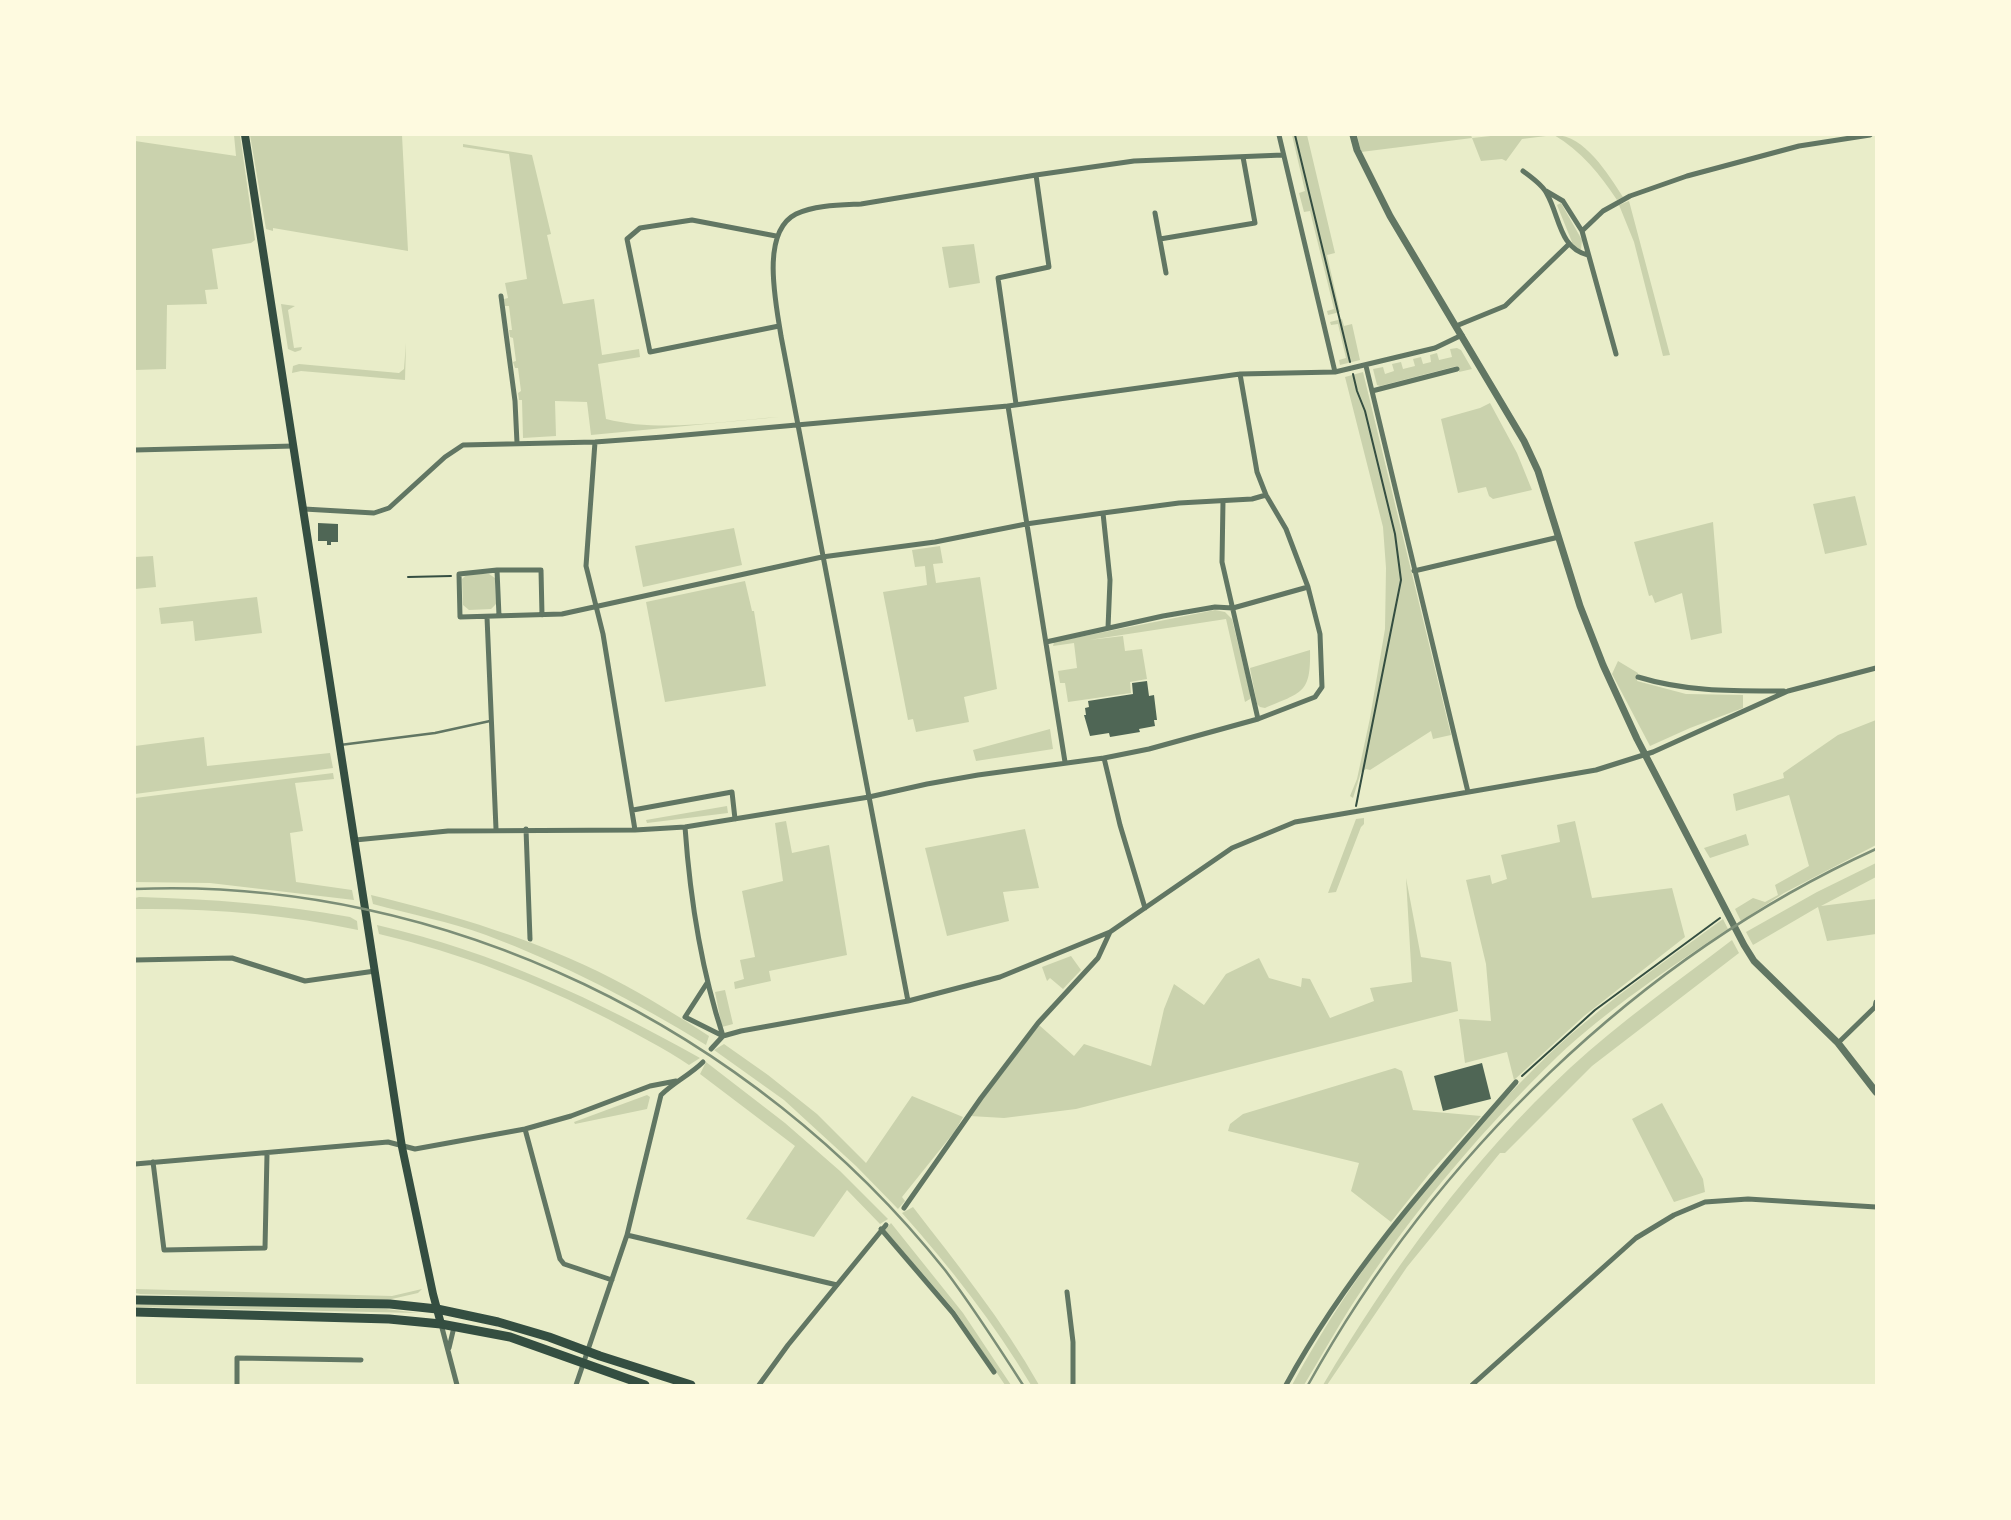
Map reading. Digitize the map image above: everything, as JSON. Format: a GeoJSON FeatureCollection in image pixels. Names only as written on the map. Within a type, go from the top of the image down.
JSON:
{"type":"FeatureCollection","features":[{"type":"Feature","properties":{"kind":"main road"},"geometry":{"type":"LineString","coordinates":[[246,135],[402,1147],[433,1294],[442,1324]]}},
{"type":"Feature","properties":{"kind":"main road"},"geometry":{"type":"LineString","coordinates":[[423,1307],[433,1294]]}},
{"type":"Feature","properties":{"kind":"main road"},"geometry":{"type":"LineString","coordinates":[[135,1300],[390,1304],[437,1309],[498,1322],[549,1337],[691,1385]]}},
{"type":"Feature","properties":{"kind":"main road"},"geometry":{"type":"LineString","coordinates":[[135,1312],[389,1319],[442,1324],[510,1337],[645,1385]]}},
{"type":"Feature","properties":{"kind":"street"},"geometry":{"type":"LineString","coordinates":[[1279,135],[1335,372]]}},
{"type":"Feature","properties":{"kind":"street"},"geometry":{"type":"LineString","coordinates":[[1353,135],[1361,159],[1390,216],[1524,441],[1538,471],[1603,665],[1646,754],[1754,961],[1838,1043],[1876,1092]]}},
{"type":"Feature","properties":{"kind":"street"},"geometry":{"type":"LineString","coordinates":[[1582,231],[1603,211],[1630,196],[1688,176],[1799,146],[1870,135]]}},
{"type":"Feature","properties":{"kind":"street"},"geometry":{"type":"LineString","coordinates":[[908,1001],[779,326],[774,262],[776,236],[794,215],[807,210],[1134,161],[1283,155]]}},
{"type":"Feature","properties":{"kind":"street"},"geometry":{"type":"LineString","coordinates":[[1160,239],[1255,223],[1243,158]]}},
{"type":"Feature","properties":{"kind":"street"},"geometry":{"type":"LineString","coordinates":[[1524,171],[1546,191],[1563,201],[1582,231],[1616,354]]}},
{"type":"Feature","properties":{"kind":"street"},"geometry":{"type":"LineString","coordinates":[[1016,404],[998,278],[1049,267],[1036,175]]}},
{"type":"Feature","properties":{"kind":"street"},"geometry":{"type":"LineString","coordinates":[[1546,191],[1568,244],[1576,252],[1588,255]]}},
{"type":"Feature","properties":{"kind":"street"},"geometry":{"type":"LineString","coordinates":[[1155,213],[1166,273]]}},
{"type":"Feature","properties":{"kind":"street"},"geometry":{"type":"LineString","coordinates":[[776,236],[692,220],[640,228],[627,239],[650,352],[779,326]]}},
{"type":"Feature","properties":{"kind":"street"},"geometry":{"type":"LineString","coordinates":[[1456,326],[1505,306],[1568,244]]}},
{"type":"Feature","properties":{"kind":"street"},"geometry":{"type":"LineString","coordinates":[[501,296],[515,401],[517,443]]}},
{"type":"Feature","properties":{"kind":"street"},"geometry":{"type":"LineString","coordinates":[[304,509],[374,513],[389,508],[445,457],[463,445],[595,442],[1008,406],[1241,374],[1335,372],[1435,348],[1462,335]]}},
{"type":"Feature","properties":{"kind":"street"},"geometry":{"type":"LineString","coordinates":[[1366,366],[1468,792]]}},
{"type":"Feature","properties":{"kind":"street"},"geometry":{"type":"LineString","coordinates":[[1371,391],[1457,369]]}},
{"type":"Feature","properties":{"kind":"street"},"geometry":{"type":"LineString","coordinates":[[355,840],[496,829],[635,830],[685,827],[869,797],[927,784],[1149,749],[1258,719],[1315,696],[1322,687],[1320,634],[1308,587],[1286,529],[1266,495],[1257,472],[1241,374]]}},
{"type":"Feature","properties":{"kind":"street"},"geometry":{"type":"LineString","coordinates":[[1008,406],[1065,762]]}},
{"type":"Feature","properties":{"kind":"street"},"geometry":{"type":"LineString","coordinates":[[595,442],[586,566],[596,605],[635,830]]}},
{"type":"Feature","properties":{"kind":"street"},"geometry":{"type":"LineString","coordinates":[[135,450],[294,446]]}},
{"type":"Feature","properties":{"kind":"street"},"geometry":{"type":"LineString","coordinates":[[542,615],[541,570],[497,570],[459,574],[460,617],[487,617],[499,616],[542,615],[562,614],[822,557],[935,542],[1026,524],[1103,513],[1266,495]]}},
{"type":"Feature","properties":{"kind":"street"},"geometry":{"type":"LineString","coordinates":[[1223,501],[1222,562],[1258,719]]}},
{"type":"Feature","properties":{"kind":"street"},"geometry":{"type":"LineString","coordinates":[[1103,513],[1110,580],[1108,628]]}},
{"type":"Feature","properties":{"kind":"street"},"geometry":{"type":"LineString","coordinates":[[1414,571],[1559,537]]}},
{"type":"Feature","properties":{"kind":"street"},"geometry":{"type":"LineString","coordinates":[[497,570],[499,616]]}},
{"type":"Feature","properties":{"kind":"street"},"geometry":{"type":"LineString","coordinates":[[1046,642],[1214,607],[1233,608],[1308,587]]}},
{"type":"Feature","properties":{"kind":"street"},"geometry":{"type":"LineString","coordinates":[[487,617],[496,829]]}},
{"type":"Feature","properties":{"kind":"street"},"geometry":{"type":"LineString","coordinates":[[711,1049],[723,1036],[908,1001],[1000,977],[1110,932],[1232,848],[1295,822],[1578,774],[1646,754],[1788,691],[1876,668]]}},
{"type":"Feature","properties":{"kind":"street"},"geometry":{"type":"LineString","coordinates":[[1638,677],[1668,686],[1709,691],[1788,691]]}},
{"type":"Feature","properties":{"kind":"street"},"geometry":{"type":"LineString","coordinates":[[1104,758],[1119,825],[1145,908]]}},
{"type":"Feature","properties":{"kind":"street"},"geometry":{"type":"LineString","coordinates":[[633,810],[732,792],[735,819]]}},
{"type":"Feature","properties":{"kind":"street"},"geometry":{"type":"LineString","coordinates":[[685,827],[688,875],[707,983],[723,1036]]}},
{"type":"Feature","properties":{"kind":"street"},"geometry":{"type":"LineString","coordinates":[[526,830],[530,939]]}},
{"type":"Feature","properties":{"kind":"street"},"geometry":{"type":"LineString","coordinates":[[904,1208],[981,1098],[1038,1023],[1097,958],[1110,932]]}},
{"type":"Feature","properties":{"kind":"street"},"geometry":{"type":"LineString","coordinates":[[135,960],[232,958],[305,981],[375,971]]}},
{"type":"Feature","properties":{"kind":"street"},"geometry":{"type":"LineString","coordinates":[[707,983],[685,1017],[723,1036]]}},
{"type":"Feature","properties":{"kind":"street"},"geometry":{"type":"LineString","coordinates":[[1838,1043],[1875,1007],[1876,1002]]}},
{"type":"Feature","properties":{"kind":"street"},"geometry":{"type":"LineString","coordinates":[[135,1164],[388,1142],[415,1149],[525,1129],[571,1116],[650,1086],[676,1081],[692,1073],[703,1062]]}},
{"type":"Feature","properties":{"kind":"street"},"geometry":{"type":"LineString","coordinates":[[576,1385],[627,1235],[661,1095],[676,1081]]}},
{"type":"Feature","properties":{"kind":"street"},"geometry":{"type":"LineString","coordinates":[[1286,1385],[1338,1300],[1409,1204],[1516,1082]]}},
{"type":"Feature","properties":{"kind":"street"},"geometry":{"type":"LineString","coordinates":[[525,1129],[560,1259],[564,1264],[612,1280]]}},
{"type":"Feature","properties":{"kind":"street"},"geometry":{"type":"LineString","coordinates":[[153,1162],[164,1250],[265,1248],[267,1154]]}},
{"type":"Feature","properties":{"kind":"street"},"geometry":{"type":"LineString","coordinates":[[1472,1385],[1636,1238],[1674,1215],[1704,1202],[1748,1199],[1876,1207]]}},
{"type":"Feature","properties":{"kind":"street"},"geometry":{"type":"LineString","coordinates":[[759,1385],[883,1227],[953,1313],[993,1372]]}},
{"type":"Feature","properties":{"kind":"street"},"geometry":{"type":"LineString","coordinates":[[627,1235],[836,1285]]}},
{"type":"Feature","properties":{"kind":"street"},"geometry":{"type":"LineString","coordinates":[[1067,1292],[1073,1342],[1073,1385]]}},
{"type":"Feature","properties":{"kind":"street"},"geometry":{"type":"LineString","coordinates":[[442,1324],[457,1385]]}},
{"type":"Feature","properties":{"kind":"street"},"geometry":{"type":"LineString","coordinates":[[448,1351],[454,1326]]}},
{"type":"Feature","properties":{"kind":"street"},"geometry":{"type":"LineString","coordinates":[[237,1385],[237,1358],[361,1360]]}},
{"type":"Feature","properties":{"kind":"lane"},"geometry":{"type":"LineString","coordinates":[[340,745],[435,733],[490,721]]}},
{"type":"Feature","properties":{"kind":"path"},"geometry":{"type":"LineString","coordinates":[[1295,135],[1357,391],[1365,411],[1392,521],[1401,580],[1355,810]]}},
{"type":"Feature","properties":{"kind":"path"},"geometry":{"type":"LineString","coordinates":[[408,577],[459,576]]}},
{"type":"Feature","properties":{"kind":"path"},"geometry":{"type":"LineString","coordinates":[[1516,1082],[1595,1010],[1723,915]]}},
{"type":"Feature","properties":{"kind":"green space"},"geometry":{"type":"Polygon","coordinates":[[[234,135],[240,135],[255,240],[251,243],[212,249],[218,289],[205,290],[207,304],[167,305],[166,369],[135,370],[135,141],[236,156],[234,135]]]}},
{"type":"Feature","properties":{"kind":"green space"},"geometry":{"type":"Polygon","coordinates":[[[250,135],[402,135],[408,251],[266,229],[250,135]]]}},
{"type":"Feature","properties":{"kind":"green space"},"geometry":{"type":"Polygon","coordinates":[[[1292,135],[1307,135],[1335,253],[1327,255],[1340,312],[1328,315],[1327,311],[1334,309],[1310,211],[1304,212],[1299,193],[1305,191],[1292,135]]]}},
{"type":"Feature","properties":{"kind":"green space"},"geometry":{"type":"Polygon","coordinates":[[[1357,135],[1471,135],[1472,138],[1361,152],[1357,135]]]}},
{"type":"Feature","properties":{"kind":"green space"},"geometry":{"type":"Polygon","coordinates":[[[1554,135],[1522,139],[1506,161],[1481,161],[1472,138],[1554,135]]]}},
{"type":"Feature","properties":{"kind":"green space"},"geometry":{"type":"Polygon","coordinates":[[[1554,135],[1565,136],[1585,148],[1623,197],[1617,200],[1589,164],[1573,148],[1554,135]]]}},
{"type":"Feature","properties":{"kind":"green space"},"geometry":{"type":"Polygon","coordinates":[[[463,144],[532,155],[551,234],[547,235],[563,304],[594,299],[602,355],[639,349],[640,357],[598,364],[606,419],[670,426],[779,417],[591,435],[587,402],[555,401],[556,436],[523,438],[518,368],[515,368],[513,362],[516,361],[513,338],[510,337],[509,330],[512,330],[509,306],[505,306],[504,299],[508,298],[505,283],[527,279],[509,154],[463,147],[463,144]]]}},
{"type":"Feature","properties":{"kind":"green space"},"geometry":{"type":"Polygon","coordinates":[[[1629,201],[1670,355],[1663,356],[1634,242],[1619,205],[1629,201]]]}},
{"type":"Feature","properties":{"kind":"green space"},"geometry":{"type":"Polygon","coordinates":[[[1561,203],[1582,240],[1581,249],[1576,249],[1571,244],[1557,205],[1561,203]]]}},
{"type":"Feature","properties":{"kind":"green space"},"geometry":{"type":"Polygon","coordinates":[[[974,244],[980,283],[949,288],[942,247],[974,244]]]}},
{"type":"Feature","properties":{"kind":"green space"},"geometry":{"type":"Polygon","coordinates":[[[281,304],[295,306],[288,310],[294,348],[302,347],[301,350],[295,352],[288,349],[281,304]]]}},
{"type":"Feature","properties":{"kind":"green space"},"geometry":{"type":"Polygon","coordinates":[[[1342,319],[1344,326],[1352,324],[1360,360],[1340,365],[1339,360],[1346,358],[1338,324],[1331,325],[1330,322],[1342,319]]]}},
{"type":"Feature","properties":{"kind":"green space"},"geometry":{"type":"Polygon","coordinates":[[[406,343],[405,380],[301,371],[292,373],[293,366],[299,364],[399,373],[404,369],[406,343]]]}},
{"type":"Feature","properties":{"kind":"green space"},"geometry":{"type":"Polygon","coordinates":[[[1457,348],[1472,369],[1459,372],[1457,366],[1377,385],[1373,369],[1383,367],[1385,374],[1394,371],[1392,364],[1401,362],[1403,369],[1415,366],[1413,359],[1421,357],[1423,364],[1431,362],[1430,355],[1437,353],[1439,360],[1452,357],[1450,349],[1457,348]]]}},
{"type":"Feature","properties":{"kind":"green space"},"geometry":{"type":"Polygon","coordinates":[[[1363,372],[1451,735],[1433,739],[1431,731],[1370,770],[1361,772],[1353,798],[1350,796],[1357,779],[1370,718],[1385,629],[1386,568],[1383,527],[1345,377],[1363,372]]]}},
{"type":"Feature","properties":{"kind":"green space"},"geometry":{"type":"Polygon","coordinates":[[[1490,403],[1517,453],[1532,490],[1493,499],[1486,487],[1458,493],[1441,419],[1490,403]]]}},
{"type":"Feature","properties":{"kind":"green space"},"geometry":{"type":"Polygon","coordinates":[[[1855,496],[1867,545],[1825,554],[1813,504],[1855,496]]]}},
{"type":"Feature","properties":{"kind":"green space"},"geometry":{"type":"Polygon","coordinates":[[[1713,522],[1722,633],[1691,640],[1682,593],[1655,603],[1652,595],[1649,596],[1634,542],[1713,522]]]}},
{"type":"Feature","properties":{"kind":"green space"},"geometry":{"type":"Polygon","coordinates":[[[734,528],[742,565],[643,587],[635,546],[734,528]]]}},
{"type":"Feature","properties":{"kind":"green space"},"geometry":{"type":"Polygon","coordinates":[[[940,546],[943,563],[933,564],[936,583],[980,577],[997,689],[964,697],[969,722],[916,732],[913,719],[908,720],[883,592],[927,585],[925,566],[915,567],[912,550],[940,546]]]}},
{"type":"Feature","properties":{"kind":"green space"},"geometry":{"type":"Polygon","coordinates":[[[153,556],[156,587],[135,589],[135,557],[153,556]]]}},
{"type":"Feature","properties":{"kind":"green space"},"geometry":{"type":"Polygon","coordinates":[[[467,574],[489,574],[495,578],[496,604],[491,609],[469,610],[463,605],[462,579],[467,574]]]}},
{"type":"Feature","properties":{"kind":"green space"},"geometry":{"type":"Polygon","coordinates":[[[745,581],[754,611],[766,686],[665,702],[646,602],[745,581]]]}},
{"type":"Feature","properties":{"kind":"green space"},"geometry":{"type":"Polygon","coordinates":[[[257,597],[262,633],[195,641],[193,621],[161,624],[159,608],[257,597]]]}},
{"type":"Feature","properties":{"kind":"green space"},"geometry":{"type":"Polygon","coordinates":[[[1215,610],[1225,612],[1232,619],[1250,699],[1245,702],[1226,619],[1089,640],[1123,636],[1125,651],[1142,649],[1147,679],[1130,682],[1131,693],[1068,702],[1065,683],[1060,683],[1058,671],[1077,668],[1074,643],[1053,646],[1054,642],[1215,610]]]}},
{"type":"Feature","properties":{"kind":"green space"},"geometry":{"type":"Polygon","coordinates":[[[1310,650],[1309,675],[1302,690],[1265,708],[1260,707],[1257,704],[1250,668],[1310,650]]]}},
{"type":"Feature","properties":{"kind":"green space"},"geometry":{"type":"Polygon","coordinates":[[[1618,661],[1638,673],[1637,681],[1686,694],[1743,695],[1743,708],[1650,746],[1612,674],[1618,661]]]}},
{"type":"Feature","properties":{"kind":"green space"},"geometry":{"type":"Polygon","coordinates":[[[1876,720],[1876,845],[1784,893],[1741,921],[1735,909],[1753,898],[1765,902],[1778,895],[1775,885],[1809,866],[1789,795],[1736,811],[1733,794],[1784,778],[1783,773],[1838,735],[1876,720]]]}},
{"type":"Feature","properties":{"kind":"green space"},"geometry":{"type":"Polygon","coordinates":[[[1050,729],[1053,749],[976,761],[973,750],[1050,729]]]}},
{"type":"Feature","properties":{"kind":"green space"},"geometry":{"type":"Polygon","coordinates":[[[204,737],[207,766],[330,753],[333,768],[135,794],[135,746],[204,737]]]}},
{"type":"Feature","properties":{"kind":"green space"},"geometry":{"type":"Polygon","coordinates":[[[333,773],[334,779],[295,783],[303,831],[290,833],[296,882],[352,890],[354,900],[210,883],[135,882],[135,798],[333,773]]]}},
{"type":"Feature","properties":{"kind":"green space"},"geometry":{"type":"Polygon","coordinates":[[[727,806],[728,813],[647,823],[646,820],[727,806]]]}},
{"type":"Feature","properties":{"kind":"green space"},"geometry":{"type":"Polygon","coordinates":[[[1364,818],[1364,824],[1336,892],[1328,893],[1356,819],[1364,818]]]}},
{"type":"Feature","properties":{"kind":"green space"},"geometry":{"type":"Polygon","coordinates":[[[786,821],[792,853],[829,845],[847,955],[769,971],[771,981],[735,989],[734,982],[744,979],[740,960],[755,957],[742,891],[783,881],[775,823],[786,821]]]}},
{"type":"Feature","properties":{"kind":"green space"},"geometry":{"type":"Polygon","coordinates":[[[1575,821],[1592,898],[1672,888],[1685,937],[1584,1016],[1514,1080],[1507,1052],[1465,1063],[1459,1019],[1491,1021],[1486,964],[1466,880],[1490,875],[1492,884],[1507,879],[1501,855],[1560,842],[1557,825],[1575,821]]]}},
{"type":"Feature","properties":{"kind":"green space"},"geometry":{"type":"Polygon","coordinates":[[[1025,829],[1039,888],[1003,892],[1009,921],[947,936],[925,848],[1025,829]]]}},
{"type":"Feature","properties":{"kind":"green space"},"geometry":{"type":"Polygon","coordinates":[[[1746,834],[1749,845],[1710,858],[1704,848],[1746,834]]]}},
{"type":"Feature","properties":{"kind":"green space"},"geometry":{"type":"Polygon","coordinates":[[[1876,863],[1876,877],[1821,906],[1876,899],[1876,934],[1827,941],[1818,907],[1753,945],[1746,932],[1876,863]]]}},
{"type":"Feature","properties":{"kind":"green space"},"geometry":{"type":"Polygon","coordinates":[[[1406,878],[1421,957],[1451,962],[1458,1011],[1076,1109],[1004,1118],[970,1116],[1039,1025],[1074,1056],[1084,1044],[1151,1066],[1164,1009],[1174,984],[1204,1005],[1226,974],[1259,958],[1269,978],[1301,987],[1302,978],[1310,979],[1330,1018],[1374,1001],[1370,988],[1412,982],[1406,878]]]}},
{"type":"Feature","properties":{"kind":"green space"},"geometry":{"type":"Polygon","coordinates":[[[371,895],[495,930],[555,952],[638,992],[674,1014],[709,1036],[706,1045],[626,999],[543,958],[472,930],[373,904],[371,895]]]}},
{"type":"Feature","properties":{"kind":"green space"},"geometry":{"type":"Polygon","coordinates":[[[135,898],[245,903],[323,912],[350,917],[357,921],[358,930],[247,913],[135,909],[135,898]]]}},
{"type":"Feature","properties":{"kind":"green space"},"geometry":{"type":"Polygon","coordinates":[[[1723,919],[1728,929],[1597,1022],[1557,1057],[1505,1110],[1431,1195],[1386,1254],[1349,1309],[1304,1385],[1292,1385],[1344,1298],[1373,1256],[1436,1176],[1504,1099],[1583,1024],[1723,919]]]}},
{"type":"Feature","properties":{"kind":"green space"},"geometry":{"type":"Polygon","coordinates":[[[377,925],[463,949],[544,980],[622,1016],[700,1058],[689,1065],[610,1020],[554,993],[468,960],[379,934],[377,925]]]}},
{"type":"Feature","properties":{"kind":"green space"},"geometry":{"type":"Polygon","coordinates":[[[1732,940],[1739,953],[1592,1066],[1505,1153],[1500,1153],[1407,1267],[1327,1385],[1323,1385],[1405,1258],[1466,1178],[1499,1140],[1589,1051],[1732,940]]]}},
{"type":"Feature","properties":{"kind":"green space"},"geometry":{"type":"Polygon","coordinates":[[[1071,956],[1081,970],[1063,989],[1050,978],[1047,981],[1042,967],[1071,956]]]}},
{"type":"Feature","properties":{"kind":"green space"},"geometry":{"type":"Polygon","coordinates":[[[725,990],[733,1024],[722,1027],[715,992],[725,990]]]}},
{"type":"Feature","properties":{"kind":"green space"},"geometry":{"type":"Polygon","coordinates":[[[724,1044],[817,1114],[866,1163],[912,1096],[963,1117],[955,1131],[902,1197],[905,1201],[898,1209],[784,1100],[714,1050],[724,1044]]]}},
{"type":"Feature","properties":{"kind":"green space"},"geometry":{"type":"Polygon","coordinates":[[[706,1062],[785,1123],[840,1171],[888,1219],[880,1224],[847,1190],[814,1237],[746,1219],[795,1146],[700,1074],[706,1062]]]}},
{"type":"Feature","properties":{"kind":"green space"},"geometry":{"type":"Polygon","coordinates":[[[1395,1068],[1402,1071],[1413,1110],[1481,1116],[1391,1222],[1351,1191],[1359,1163],[1228,1131],[1230,1124],[1243,1114],[1395,1068]]]}},
{"type":"Feature","properties":{"kind":"green space"},"geometry":{"type":"Polygon","coordinates":[[[647,1095],[650,1097],[647,1109],[575,1124],[574,1122],[647,1095]]]}},
{"type":"Feature","properties":{"kind":"green space"},"geometry":{"type":"Polygon","coordinates":[[[1662,1103],[1703,1179],[1705,1192],[1674,1202],[1632,1119],[1662,1103]]]}},
{"type":"Feature","properties":{"kind":"green space"},"geometry":{"type":"Polygon","coordinates":[[[913,1207],[995,1316],[1039,1385],[1031,1385],[971,1296],[902,1213],[913,1207]]]}},
{"type":"Feature","properties":{"kind":"green space"},"geometry":{"type":"Polygon","coordinates":[[[891,1223],[963,1313],[1011,1385],[1005,1385],[955,1311],[885,1230],[891,1223]]]}},
{"type":"Feature","properties":{"kind":"green space"},"geometry":{"type":"Polygon","coordinates":[[[135,1289],[392,1296],[422,1289],[418,1293],[383,1301],[140,1294],[135,1293],[135,1289]]]}},
{"type":"Feature","properties":{"kind":"green space"},"geometry":{"type":"Polygon","coordinates":[[[196,1303],[386,1309],[419,1313],[135,1307],[196,1303]]]}},
{"type":"Feature","properties":{"kind":"building"},"geometry":{"type":"Polygon","coordinates":[[[318,523],[338,524],[338,542],[327,545],[327,541],[318,541],[318,523]]]}},
{"type":"Feature","properties":{"kind":"building"},"geometry":{"type":"Polygon","coordinates":[[[1147,681],[1149,696],[1154,695],[1157,720],[1154,720],[1155,726],[1139,729],[1140,732],[1110,737],[1109,733],[1090,736],[1084,715],[1085,708],[1089,707],[1088,701],[1133,694],[1132,683],[1147,681]]]}},
{"type":"Feature","properties":{"kind":"building"},"geometry":{"type":"Polygon","coordinates":[[[1482,1063],[1491,1099],[1443,1111],[1434,1076],[1482,1063]]]}},
{"type":"Feature","properties":{"kind":"railway"},"geometry":{"type":"LineString","coordinates":[[1308,1385],[1359,1301],[1417,1220],[1481,1144],[1550,1072],[1625,1006],[1704,947],[1788,894],[1876,849]]}},
{"type":"Feature","properties":{"kind":"railway"},"geometry":{"type":"LineString","coordinates":[[135,889],[251,892],[365,909],[477,940],[584,984],[686,1040],[781,1107],[868,1184],[945,1270],[1023,1385]]}}]}
